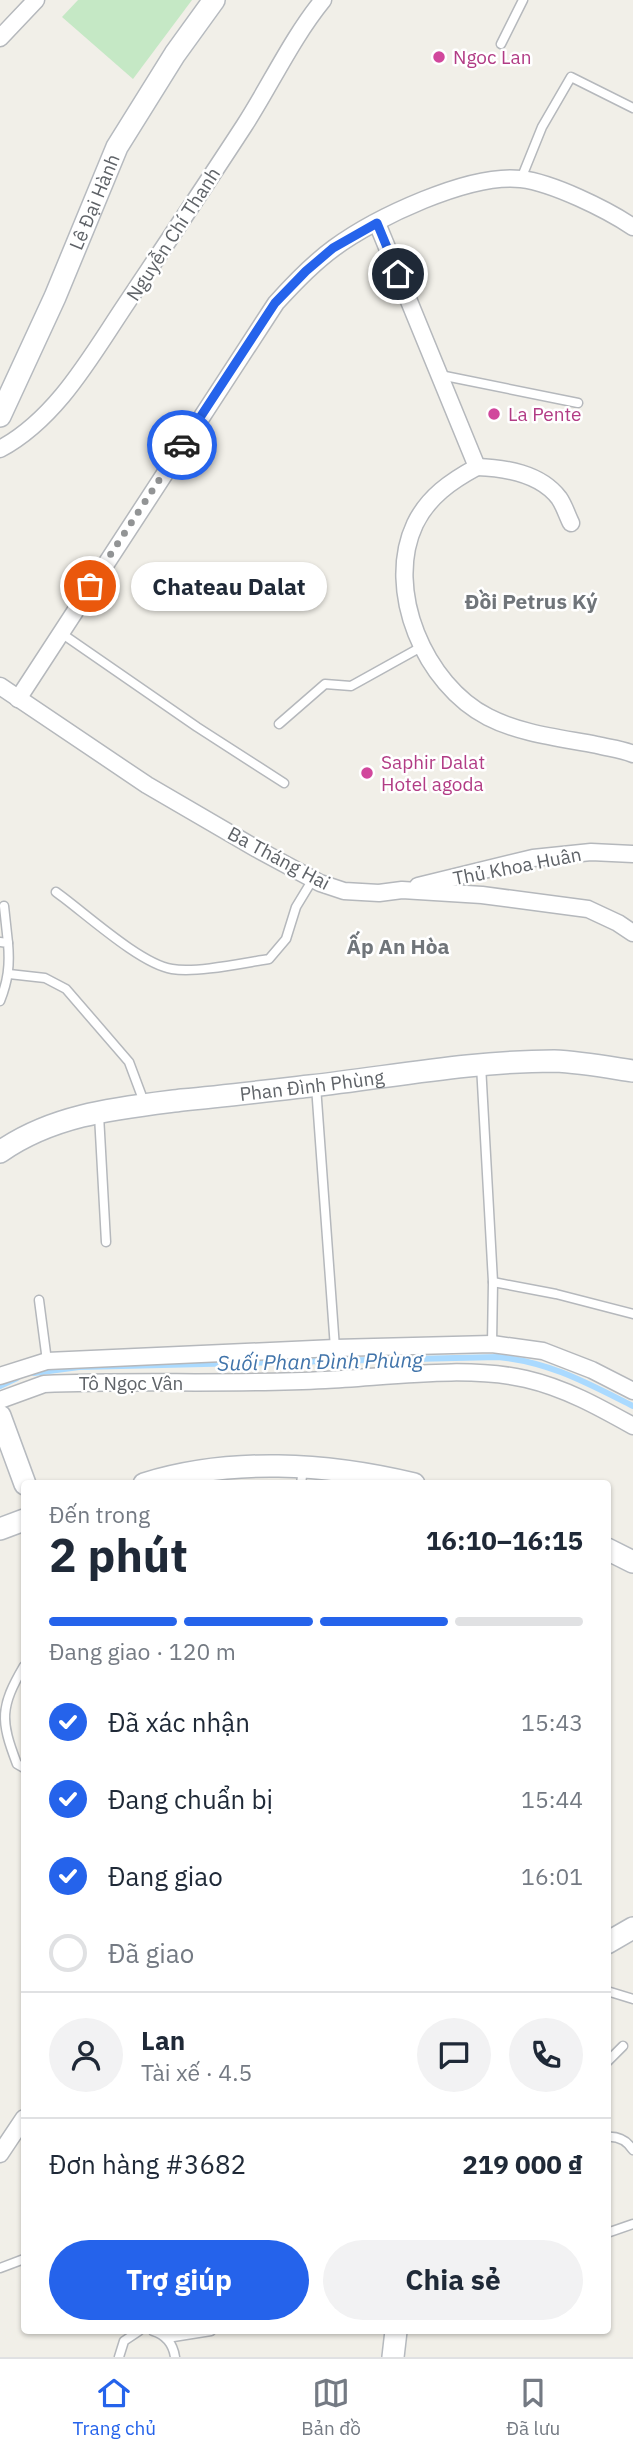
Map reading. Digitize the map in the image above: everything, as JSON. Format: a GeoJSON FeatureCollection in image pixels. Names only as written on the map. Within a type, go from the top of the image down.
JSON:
{"type":"FeatureCollection","features":[{"type":"Feature","properties":{"kind":"street"},"geometry":{"type":"LineString","coordinates":[[0,38],[36,0]]}},
{"type":"Feature","properties":{"kind":"street","name":"Lê Đại Hành"},"geometry":{"type":"LineString","coordinates":[[0,416],[49,310],[117,147],[175,54],[214,0]]}},
{"type":"Feature","properties":{"kind":"street","name":"Nguyễn Chí Thanh"},"geometry":{"type":"LineString","coordinates":[[0,449],[40,421],[68,388],[237,136],[323,0]]}},
{"type":"Feature","properties":{"kind":"street"},"geometry":{"type":"LineString","coordinates":[[18,699],[275,303],[333,248],[403,210],[465,186],[495,180],[522,179],[595,204],[633,227]]}},
{"type":"Feature","properties":{"kind":"street"},"geometry":{"type":"LineString","coordinates":[[377,223],[477,467]]}},
{"type":"Feature","properties":{"kind":"street"},"geometry":{"type":"LineString","coordinates":[[571,523],[559,498],[545,485],[526,475],[501,468],[477,467],[456,479],[431,499],[415,525],[403,568],[412,620],[429,663],[458,697],[487,717],[516,728],[632,749]]}},
{"type":"Feature","properties":{"kind":"street","name":"Ba Tháng Hai"},"geometry":{"type":"LineString","coordinates":[[0,686],[147,785],[313,879],[344,891],[379,893],[402,890],[482,895],[588,909],[633,933]]}},
{"type":"Feature","properties":{"kind":"street","name":"Thủ Khoa Huân"},"geometry":{"type":"LineString","coordinates":[[402,890],[533,858],[591,852],[633,854]]}},
{"type":"Feature","properties":{"kind":"street","name":"Phan Đình Phùng"},"geometry":{"type":"LineString","coordinates":[[0,1152],[18,1139],[46,1126],[99,1112],[145,1105],[481,1065],[553,1061],[633,1071]]}},
{"type":"Feature","properties":{"kind":"street","name":"Tô Ngọc Vân"},"geometry":{"type":"LineString","coordinates":[[0,1376],[47,1360],[492,1344],[543,1351],[592,1370],[633,1391]]}},
{"type":"Feature","properties":{"kind":"street","name":"Tô Ngọc Vân"},"geometry":{"type":"LineString","coordinates":[[0,1400],[44,1384],[325,1380],[411,1374],[496,1375],[527,1379],[561,1390],[589,1401],[633,1426]]}},
{"type":"Feature","properties":{"kind":"street"},"geometry":{"type":"LineString","coordinates":[[0,1416],[24,1480]]}},
{"type":"Feature","properties":{"kind":"street"},"geometry":{"type":"LineString","coordinates":[[161,1480],[202,1470],[270,1466],[302,1476],[381,1476],[398,1480]]}},
{"type":"Feature","properties":{"kind":"street"},"geometry":{"type":"LineString","coordinates":[[0,1529],[21,1521]]}},
{"type":"Feature","properties":{"kind":"street"},"geometry":{"type":"LineString","coordinates":[[611,1551],[633,1562]]}},
{"type":"Feature","properties":{"kind":"street"},"geometry":{"type":"LineString","coordinates":[[611,1941],[633,1928]]}},
{"type":"Feature","properties":{"kind":"street"},"geometry":{"type":"LineString","coordinates":[[0,2154],[21,2122]]}},
{"type":"Feature","properties":{"kind":"street"},"geometry":{"type":"LineString","coordinates":[[393,2357],[396,2334]]}},
{"type":"Feature","properties":{"kind":"lane"},"geometry":{"type":"LineString","coordinates":[[501,44],[523,0]]}},
{"type":"Feature","properties":{"kind":"lane"},"geometry":{"type":"LineString","coordinates":[[522,179],[542,127],[571,76],[633,108]]}},
{"type":"Feature","properties":{"kind":"lane"},"geometry":{"type":"LineString","coordinates":[[439,375],[578,403]]}},
{"type":"Feature","properties":{"kind":"lane"},"geometry":{"type":"LineString","coordinates":[[61,633],[284,783]]}},
{"type":"Feature","properties":{"kind":"lane"},"geometry":{"type":"LineString","coordinates":[[279,724],[325,684],[351,687],[423,646]]}},
{"type":"Feature","properties":{"kind":"lane"},"geometry":{"type":"LineString","coordinates":[[56,892],[142,957],[172,969],[219,967],[269,959],[286,939],[296,907],[313,879]]}},
{"type":"Feature","properties":{"kind":"lane"},"geometry":{"type":"LineString","coordinates":[[0,1001],[9,974],[4,942],[4,906]]}},
{"type":"Feature","properties":{"kind":"lane"},"geometry":{"type":"LineString","coordinates":[[9,974],[45,978],[66,989],[129,1062],[145,1105]]}},
{"type":"Feature","properties":{"kind":"lane"},"geometry":{"type":"LineString","coordinates":[[481,1065],[493,1282],[492,1344]]}},
{"type":"Feature","properties":{"kind":"lane"},"geometry":{"type":"LineString","coordinates":[[316,1086],[335,1348]]}},
{"type":"Feature","properties":{"kind":"lane"},"geometry":{"type":"LineString","coordinates":[[99,1112],[106,1242]]}},
{"type":"Feature","properties":{"kind":"lane"},"geometry":{"type":"LineString","coordinates":[[493,1282],[556,1294],[633,1314]]}},
{"type":"Feature","properties":{"kind":"lane"},"geometry":{"type":"LineString","coordinates":[[39,1300],[47,1360]]}},
{"type":"Feature","properties":{"kind":"lane"},"geometry":{"type":"LineString","coordinates":[[21,1671],[5,1699],[4,1731],[17,1764],[21,1766]]}},
{"type":"Feature","properties":{"kind":"lane"},"geometry":{"type":"LineString","coordinates":[[611,1992],[633,1999]]}},
{"type":"Feature","properties":{"kind":"lane"},"geometry":{"type":"LineString","coordinates":[[611,2058],[623,2046]]}},
{"type":"Feature","properties":{"kind":"lane"},"geometry":{"type":"LineString","coordinates":[[611,2137],[616,2136],[633,2150]]}},
{"type":"Feature","properties":{"kind":"lane"},"geometry":{"type":"LineString","coordinates":[[611,2231],[633,2224]]}},
{"type":"Feature","properties":{"kind":"lane"},"geometry":{"type":"LineString","coordinates":[[0,2268],[21,2260]]}},
{"type":"Feature","properties":{"kind":"lane"},"geometry":{"type":"LineString","coordinates":[[119,2357],[124,2342],[131,2334]]}},
{"type":"Feature","properties":{"kind":"lane"},"geometry":{"type":"LineString","coordinates":[[159,2334],[172,2345],[174,2357]]}},
{"type":"Feature","properties":{"kind":"lane"},"geometry":{"type":"LineString","coordinates":[[166,2338],[192,2334]]}},
{"type":"Feature","properties":{"kind":"green space"},"geometry":{"type":"Polygon","coordinates":[[[78,0],[192,0],[133,79],[62,17],[78,0]]]}},
{"type":"Feature","properties":{"kind":"waterway","name":"Suối Phan Đình Phùng"},"geometry":{"type":"LineString","coordinates":[[34,1373],[79,1367],[498,1357],[551,1369],[633,1406]]}},
{"type":"Feature","properties":{"kind":"waterway","name":"Suối Phan Đình Phùng"},"geometry":{"type":"LineString","coordinates":[[0,1386],[17,1378]]}},
{"type":"Feature","properties":{"kind":"way so far"},"geometry":{"type":"LineString","coordinates":[[90,586],[182,445]]}},
{"type":"Feature","properties":{"kind":"place","name":"Ngoc Lan"},"geometry":{"type":"Point","coordinates":[439,57]}},
{"type":"Feature","properties":{"kind":"place","name":"La Pente"},"geometry":{"type":"Point","coordinates":[494,414]}},
{"type":"Feature","properties":{"kind":"place","name":"Chateau Dalat"},"geometry":{"type":"Point","coordinates":[90,586]}},
{"type":"Feature","properties":{"kind":"place","name":"Saphir Dalat Hotel agoda"},"geometry":{"type":"Point","coordinates":[367,773]}},
{"type":"Feature","properties":{"kind":"district","name":"Đồi Petrus Ký"},"geometry":{"type":"Point","coordinates":[531,601]}},
{"type":"Feature","properties":{"kind":"district","name":"Ấp An Hòa"},"geometry":{"type":"Point","coordinates":[398,946]}},
{"type":"Feature","properties":{"kind":"route"},"geometry":{"type":"LineString","coordinates":[[182,445],[275,303],[333,248],[377,223],[398,274]]}}]}
